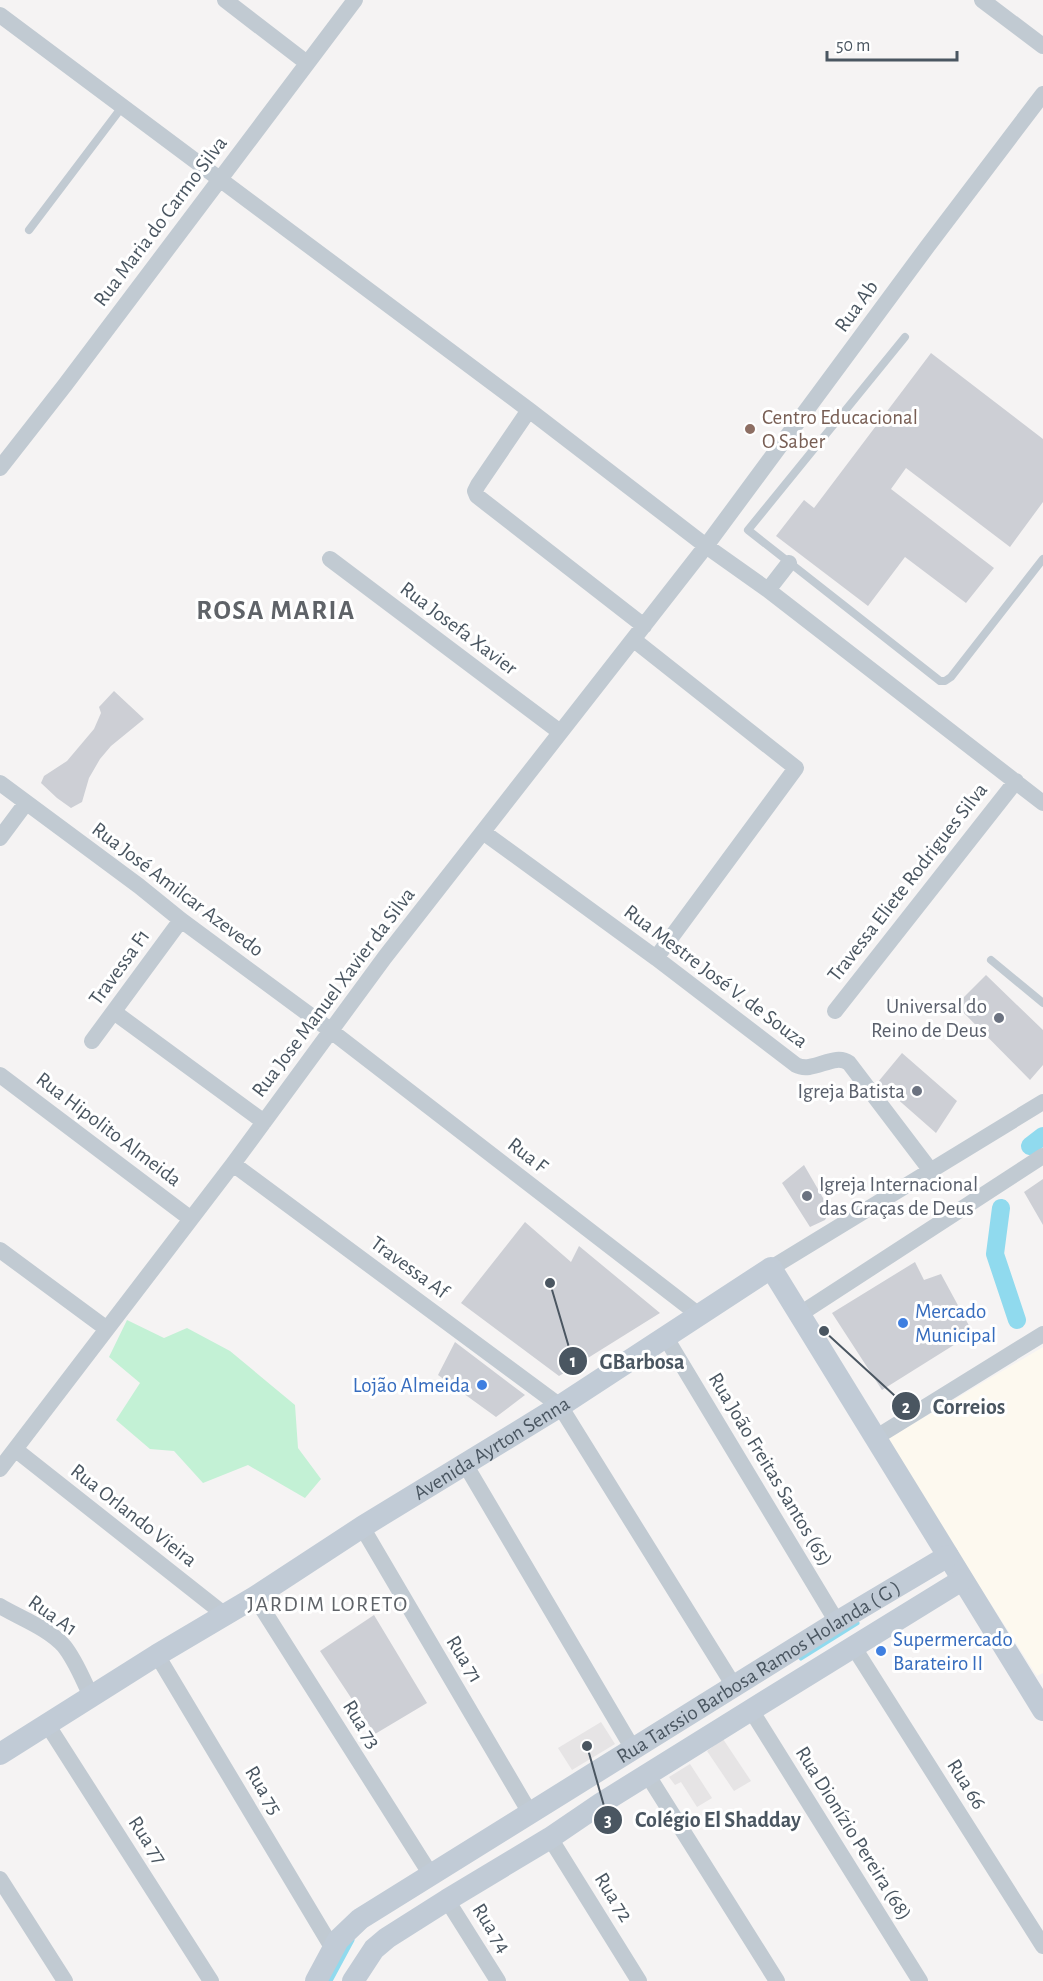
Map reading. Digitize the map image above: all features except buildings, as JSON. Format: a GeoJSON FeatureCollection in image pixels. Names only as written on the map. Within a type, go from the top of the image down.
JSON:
{"type":"FeatureCollection","features":[{"type":"Feature","properties":{"kind":"street"},"geometry":{"type":"LineString","coordinates":[[225,0],[307,63]]}},
{"type":"Feature","properties":{"kind":"street","name":"Rua Maria do Carmo Silva"},"geometry":{"type":"LineString","coordinates":[[0,468],[355,0]]}},
{"type":"Feature","properties":{"kind":"street"},"geometry":{"type":"LineString","coordinates":[[982,0],[1043,46]]}},
{"type":"Feature","properties":{"kind":"street"},"geometry":{"type":"LineString","coordinates":[[0,15],[529,410],[706,546],[768,590],[1043,803]]}},
{"type":"Feature","properties":{"kind":"street","name":"Rua Ab"},"geometry":{"type":"LineString","coordinates":[[706,546],[1043,94]]}},
{"type":"Feature","properties":{"kind":"street"},"geometry":{"type":"LineString","coordinates":[[529,410],[478,485],[477,496],[644,626]]}},
{"type":"Feature","properties":{"kind":"street","name":"Rua Jose Manuel Xavier da Silva"},"geometry":{"type":"LineString","coordinates":[[0,1469],[233,1164],[385,957],[706,546]]}},
{"type":"Feature","properties":{"kind":"street","name":"Rua Josefa Xavier"},"geometry":{"type":"LineString","coordinates":[[330,559],[560,732]]}},
{"type":"Feature","properties":{"kind":"street"},"geometry":{"type":"LineString","coordinates":[[768,590],[789,563]]}},
{"type":"Feature","properties":{"kind":"street"},"geometry":{"type":"LineString","coordinates":[[634,640],[796,768],[656,958]]}},
{"type":"Feature","properties":{"kind":"street","name":"Travessa Eliete Rodrigues Silva"},"geometry":{"type":"LineString","coordinates":[[834,1011],[1016,781]]}},
{"type":"Feature","properties":{"kind":"street","name":"Rua José Amilcar Azevedo"},"geometry":{"type":"LineString","coordinates":[[0,783],[330,1030]]}},
{"type":"Feature","properties":{"kind":"street"},"geometry":{"type":"LineString","coordinates":[[0,838],[26,803]]}},
{"type":"Feature","properties":{"kind":"street","name":"Rua Mestre José V. de Souza"},"geometry":{"type":"LineString","coordinates":[[483,832],[656,958],[796,1065],[804,1068],[838,1060],[845,1060],[849,1063],[931,1171]]}},
{"type":"Feature","properties":{"kind":"street","name":"Travessa F1"},"geometry":{"type":"LineString","coordinates":[[92,1041],[181,920]]}},
{"type":"Feature","properties":{"kind":"street"},"geometry":{"type":"LineString","coordinates":[[114,1012],[264,1122]]}},
{"type":"Feature","properties":{"kind":"street","name":"Rua F"},"geometry":{"type":"LineString","coordinates":[[330,1030],[699,1315]]}},
{"type":"Feature","properties":{"kind":"street","name":"Rua Hipolito Almeida"},"geometry":{"type":"LineString","coordinates":[[0,1075],[191,1219]]}},
{"type":"Feature","properties":{"kind":"street","name":"Avenida Ayrton Senna"},"geometry":{"type":"LineString","coordinates":[[0,1754],[157,1655],[255,1598],[362,1527],[560,1406],[771,1268],[1043,1102]]}},
{"type":"Feature","properties":{"kind":"street"},"geometry":{"type":"LineString","coordinates":[[800,1314],[1043,1156]]}},
{"type":"Feature","properties":{"kind":"street","name":"Travessa Af"},"geometry":{"type":"LineString","coordinates":[[233,1164],[560,1406]]}},
{"type":"Feature","properties":{"kind":"street"},"geometry":{"type":"LineString","coordinates":[[0,1250],[106,1329]]}},
{"type":"Feature","properties":{"kind":"street"},"geometry":{"type":"LineString","coordinates":[[771,1268],[962,1580],[1042,1704]]}},
{"type":"Feature","properties":{"kind":"street"},"geometry":{"type":"LineString","coordinates":[[875,1438],[1043,1334]]}},
{"type":"Feature","properties":{"kind":"street","name":"Rua João Freitas Santos (65)"},"geometry":{"type":"LineString","coordinates":[[666,1338],[837,1622]]}},
{"type":"Feature","properties":{"kind":"street"},"geometry":{"type":"LineString","coordinates":[[560,1406],[734,1686]]}},
{"type":"Feature","properties":{"kind":"street","name":"Rua Orlando Vieira"},"geometry":{"type":"LineString","coordinates":[[16,1450],[225,1615]]}},
{"type":"Feature","properties":{"kind":"street"},"geometry":{"type":"LineString","coordinates":[[465,1464],[633,1749]]}},
{"type":"Feature","properties":{"kind":"street","name":"Rua 71"},"geometry":{"type":"LineString","coordinates":[[362,1527],[530,1813]]}},
{"type":"Feature","properties":{"kind":"street","name":"Rua Tarssio Barbosa Ramos Holanda ( G )"},"geometry":{"type":"LineString","coordinates":[[316,1981],[333,1948],[345,1931],[360,1919],[837,1622],[948,1556]]}},
{"type":"Feature","properties":{"kind":"street","name":"Rua Tarssio Barbosa Ramos Holanda ( G )"},"geometry":{"type":"LineString","coordinates":[[353,1981],[374,1949],[447,1900],[962,1580]]}},
{"type":"Feature","properties":{"kind":"street","name":"Rua 73"},"geometry":{"type":"LineString","coordinates":[[255,1598],[431,1875]]}},
{"type":"Feature","properties":{"kind":"street","name":"Rua A1"},"geometry":{"type":"LineString","coordinates":[[0,1606],[63,1645],[91,1696]]}},
{"type":"Feature","properties":{"kind":"street","name":"Rua 66"},"geometry":{"type":"LineString","coordinates":[[853,1646],[1043,1946]]}},
{"type":"Feature","properties":{"kind":"street","name":"Rua 75"},"geometry":{"type":"LineString","coordinates":[[157,1655],[333,1948]]}},
{"type":"Feature","properties":{"kind":"street","name":"Rua Dionízio Pereira (68)"},"geometry":{"type":"LineString","coordinates":[[751,1710],[920,1981]]}},
{"type":"Feature","properties":{"kind":"street","name":"Rua 77"},"geometry":{"type":"LineString","coordinates":[[47,1724],[211,1981]]}},
{"type":"Feature","properties":{"kind":"street"},"geometry":{"type":"LineString","coordinates":[[647,1774],[777,1981]]}},
{"type":"Feature","properties":{"kind":"street"},"geometry":{"type":"LineString","coordinates":[[584,1779],[600,1804]]}},
{"type":"Feature","properties":{"kind":"street","name":"Rua 72"},"geometry":{"type":"LineString","coordinates":[[550,1838],[639,1981]]}},
{"type":"Feature","properties":{"kind":"street"},"geometry":{"type":"LineString","coordinates":[[0,1879],[64,1981]]}},
{"type":"Feature","properties":{"kind":"street","name":"Rua 74"},"geometry":{"type":"LineString","coordinates":[[447,1900],[498,1981]]}},
{"type":"Feature","properties":{"kind":"lane"},"geometry":{"type":"LineString","coordinates":[[29,230],[122,107]]}},
{"type":"Feature","properties":{"kind":"lane"},"geometry":{"type":"LineString","coordinates":[[905,337],[748,528],[748,531],[935,679],[945,681],[951,677],[1043,560]]}},
{"type":"Feature","properties":{"kind":"lane"},"geometry":{"type":"LineString","coordinates":[[991,960],[1043,1003]]}},
{"type":"Feature","properties":{"kind":"shaded area"},"geometry":{"type":"Polygon","coordinates":[[[1043,1347],[1043,1673],[1037,1676],[886,1440],[1043,1347]]]}},
{"type":"Feature","properties":{"kind":"shaded area"},"geometry":{"type":"Polygon","coordinates":[[[601,1722],[615,1744],[572,1770],[558,1748],[601,1722]]]}},
{"type":"Feature","properties":{"kind":"shaded area"},"geometry":{"type":"Polygon","coordinates":[[[723,1739],[751,1781],[734,1791],[707,1751],[723,1739]]]}},
{"type":"Feature","properties":{"kind":"shaded area"},"geometry":{"type":"Polygon","coordinates":[[[690,1764],[712,1798],[697,1807],[681,1782],[675,1785],[669,1777],[690,1764]]]}},
{"type":"Feature","properties":{"kind":"green space"},"geometry":{"type":"Polygon","coordinates":[[[127,1320],[164,1338],[187,1328],[230,1351],[295,1405],[298,1448],[321,1479],[305,1498],[248,1465],[203,1483],[174,1451],[150,1449],[116,1420],[140,1383],[109,1357],[127,1320]]]}},
{"type":"Feature","properties":{"kind":"waterway"},"geometry":{"type":"LineString","coordinates":[[1030,1146],[1043,1136]]}},
{"type":"Feature","properties":{"kind":"waterway"},"geometry":{"type":"LineString","coordinates":[[1001,1208],[995,1254],[1017,1320]]}},
{"type":"Feature","properties":{"kind":"waterway"},"geometry":{"type":"LineString","coordinates":[[801,1658],[857,1623]]}},
{"type":"Feature","properties":{"kind":"waterway"},"geometry":{"type":"LineString","coordinates":[[330,1981],[352,1940]]}},
{"type":"Feature","properties":{"kind":"place","name":"Centro Educacional O Saber"},"geometry":{"type":"Point","coordinates":[750,429]}},
{"type":"Feature","properties":{"kind":"place","name":"Universal do Reino de Deus"},"geometry":{"type":"Point","coordinates":[999,1018]}},
{"type":"Feature","properties":{"kind":"place","name":"Igreja Batista"},"geometry":{"type":"Point","coordinates":[917,1091]}},
{"type":"Feature","properties":{"kind":"place","name":"Igreja Internacional das Graças de Deus"},"geometry":{"type":"Point","coordinates":[807,1196]}},
{"type":"Feature","properties":{"kind":"place","name":"GBarbosa"},"geometry":{"type":"Point","coordinates":[550,1283]}},
{"type":"Feature","properties":{"kind":"place","name":"Mercado Municipal"},"geometry":{"type":"Point","coordinates":[903,1323]}},
{"type":"Feature","properties":{"kind":"place","name":"Correios"},"geometry":{"type":"Point","coordinates":[824,1331]}},
{"type":"Feature","properties":{"kind":"place","name":"Lojão Almeida"},"geometry":{"type":"Point","coordinates":[482,1385]}},
{"type":"Feature","properties":{"kind":"place","name":"Supermercado Barateiro II"},"geometry":{"type":"Point","coordinates":[881,1651]}},
{"type":"Feature","properties":{"kind":"place","name":"Colégio El Shadday"},"geometry":{"type":"Point","coordinates":[587,1746]}},
{"type":"Feature","properties":{"kind":"district","name":"ROSA MARIA"},"geometry":{"type":"Point","coordinates":[276,610]}},
{"type":"Feature","properties":{"kind":"district","name":"JARDIM LORETO"},"geometry":{"type":"Point","coordinates":[328,1603]}}]}
